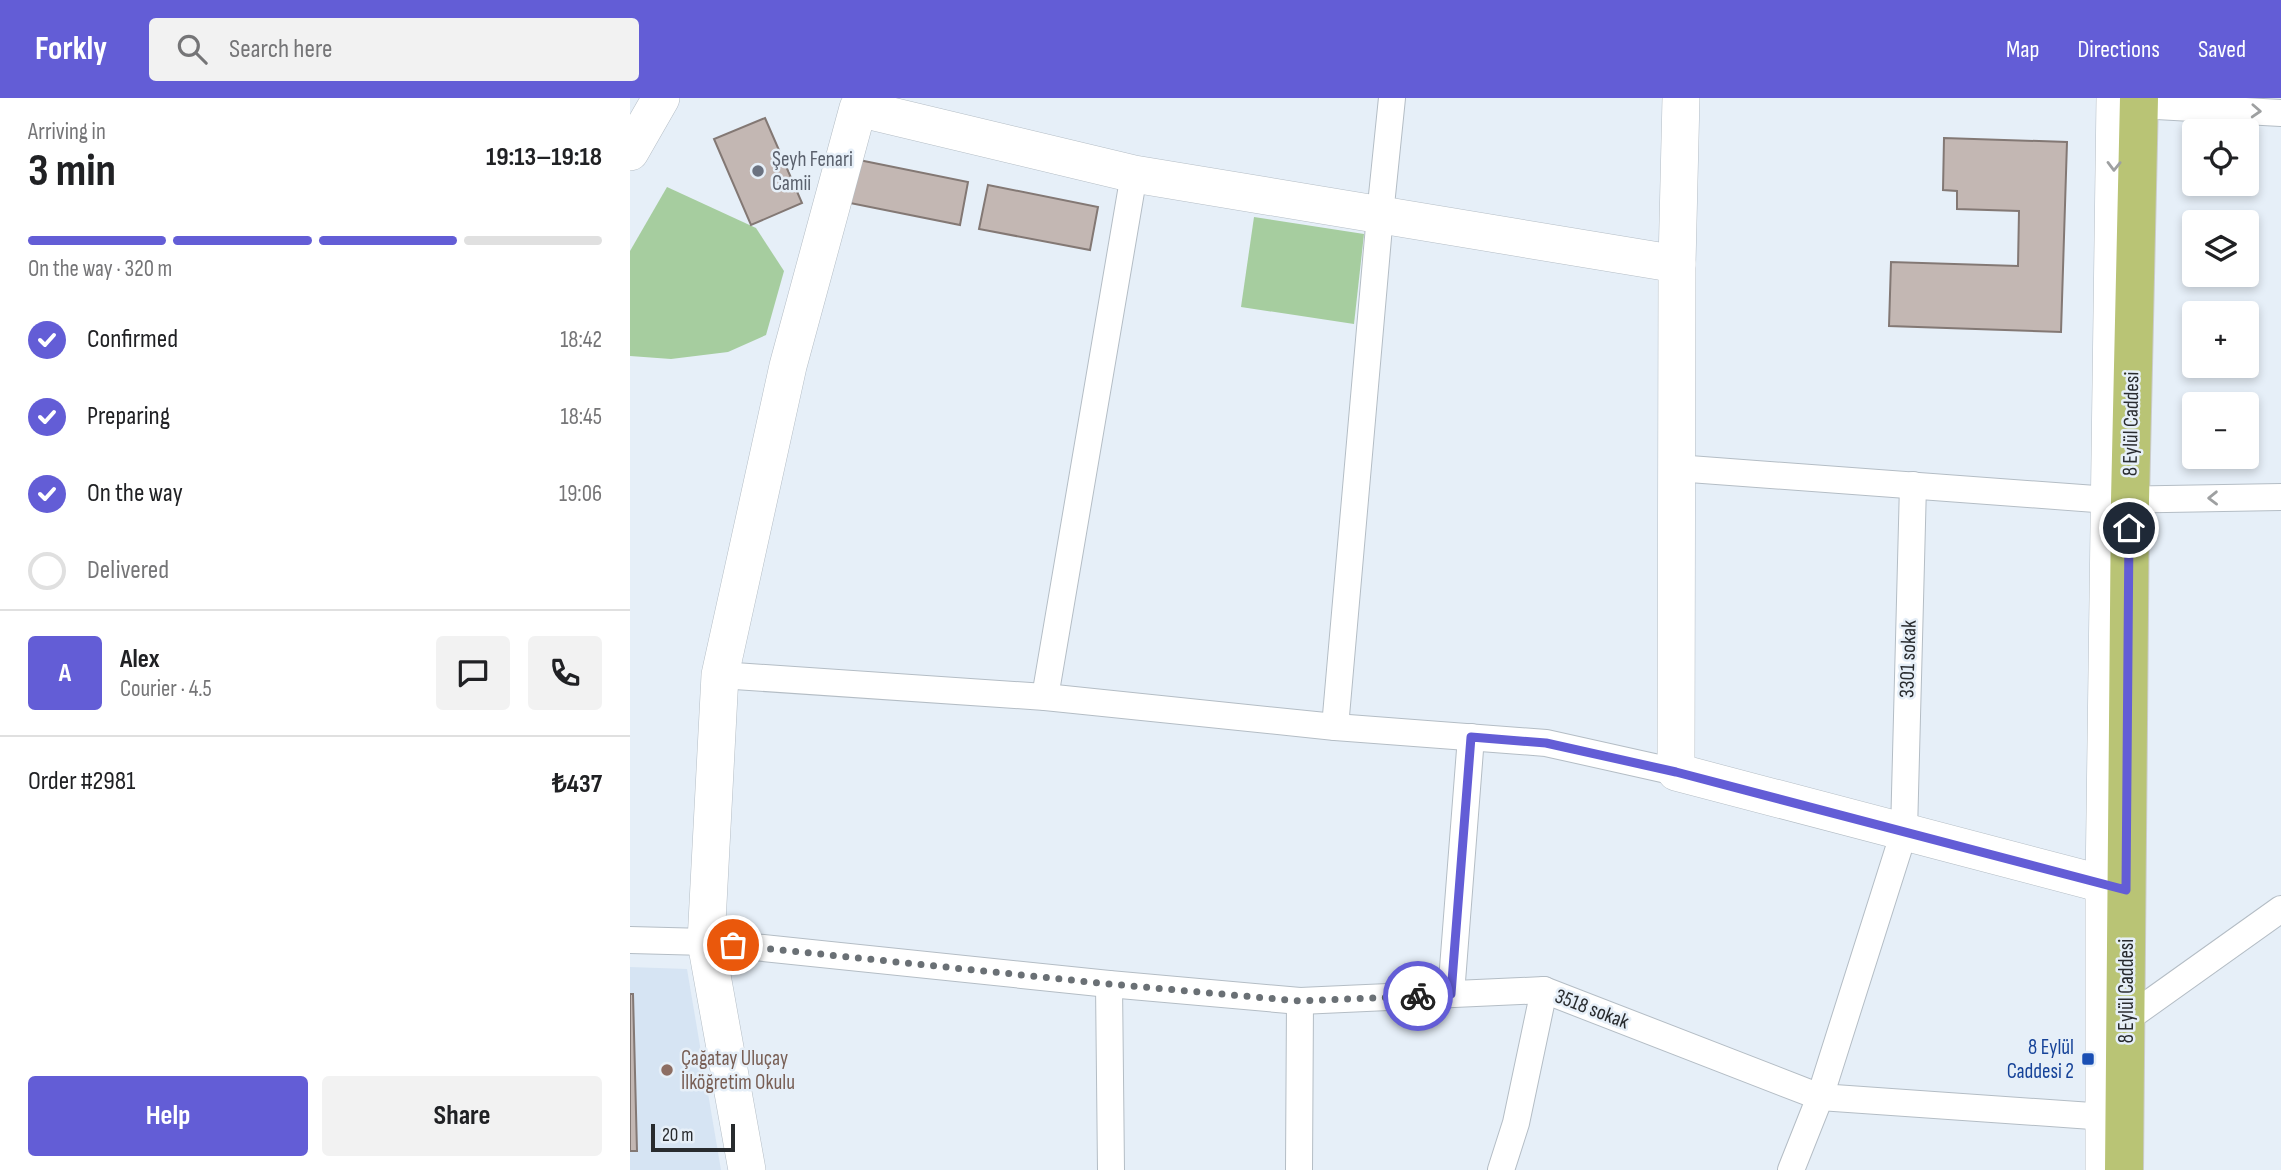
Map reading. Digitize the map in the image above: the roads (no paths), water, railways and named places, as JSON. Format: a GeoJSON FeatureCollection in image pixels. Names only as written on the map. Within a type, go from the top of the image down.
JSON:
{"type":"FeatureCollection","features":[{"type":"Feature","properties":{"kind":"main road","name":"8 Eylül Caddesi"},"geometry":{"type":"LineString","coordinates":[[2117,1169],[2114,1118],[2119,500],[2131,100]]}},
{"type":"Feature","properties":{"kind":"street"},"geometry":{"type":"LineString","coordinates":[[630,109],[636,98]]}},
{"type":"Feature","properties":{"kind":"street"},"geometry":{"type":"LineString","coordinates":[[630,152],[661,98]]}},
{"type":"Feature","properties":{"kind":"street"},"geometry":{"type":"LineString","coordinates":[[1335,727],[1392,98]]}},
{"type":"Feature","properties":{"kind":"street"},"geometry":{"type":"LineString","coordinates":[[1676,772],[1677,264],[1681,98]]}},
{"type":"Feature","properties":{"kind":"street"},"geometry":{"type":"LineString","coordinates":[[2131,100],[2281,113]]}},
{"type":"Feature","properties":{"kind":"street"},"geometry":{"type":"LineString","coordinates":[[747,1170],[706,942],[720,675],[788,366],[859,103],[1134,174],[1677,264]]}},
{"type":"Feature","properties":{"kind":"street"},"geometry":{"type":"LineString","coordinates":[[1045,697],[1134,174]]}},
{"type":"Feature","properties":{"kind":"street"},"geometry":{"type":"LineString","coordinates":[[1676,468],[2119,500],[2281,497]]}},
{"type":"Feature","properties":{"kind":"street","name":"3301 sokak"},"geometry":{"type":"LineString","coordinates":[[1791,1170],[1820,1097],[1904,832],[1913,485]]}},
{"type":"Feature","properties":{"kind":"street"},"geometry":{"type":"LineString","coordinates":[[720,675],[1045,697],[1335,727],[1546,743],[1676,772],[2115,887]]}},
{"type":"Feature","properties":{"kind":"street"},"geometry":{"type":"LineString","coordinates":[[1451,994],[1471,737]]}},
{"type":"Feature","properties":{"kind":"street"},"geometry":{"type":"LineString","coordinates":[[2115,1027],[2280,912]]}},
{"type":"Feature","properties":{"kind":"street","name":"3518 sokak"},"geometry":{"type":"LineString","coordinates":[[630,940],[706,942],[1300,1001],[1544,990],[1820,1097],[2114,1118]]}},
{"type":"Feature","properties":{"kind":"street"},"geometry":{"type":"LineString","coordinates":[[1109,984],[1111,1170]]}},
{"type":"Feature","properties":{"kind":"street"},"geometry":{"type":"LineString","coordinates":[[1501,1170],[1516,1123],[1544,990]]}},
{"type":"Feature","properties":{"kind":"street"},"geometry":{"type":"LineString","coordinates":[[1299,1170],[1300,1001]]}},
{"type":"Feature","properties":{"kind":"place","name":"Şeyh Fenari Camii"},"geometry":{"type":"Point","coordinates":[758,171]}},
{"type":"Feature","properties":{"kind":"place","name":"8 Eylül Caddesi 2"},"geometry":{"type":"Point","coordinates":[2088,1059]}},
{"type":"Feature","properties":{"kind":"place","name":"Çağatay Uluçay İlköğretim Okulu"},"geometry":{"type":"Point","coordinates":[667,1070]}}]}
